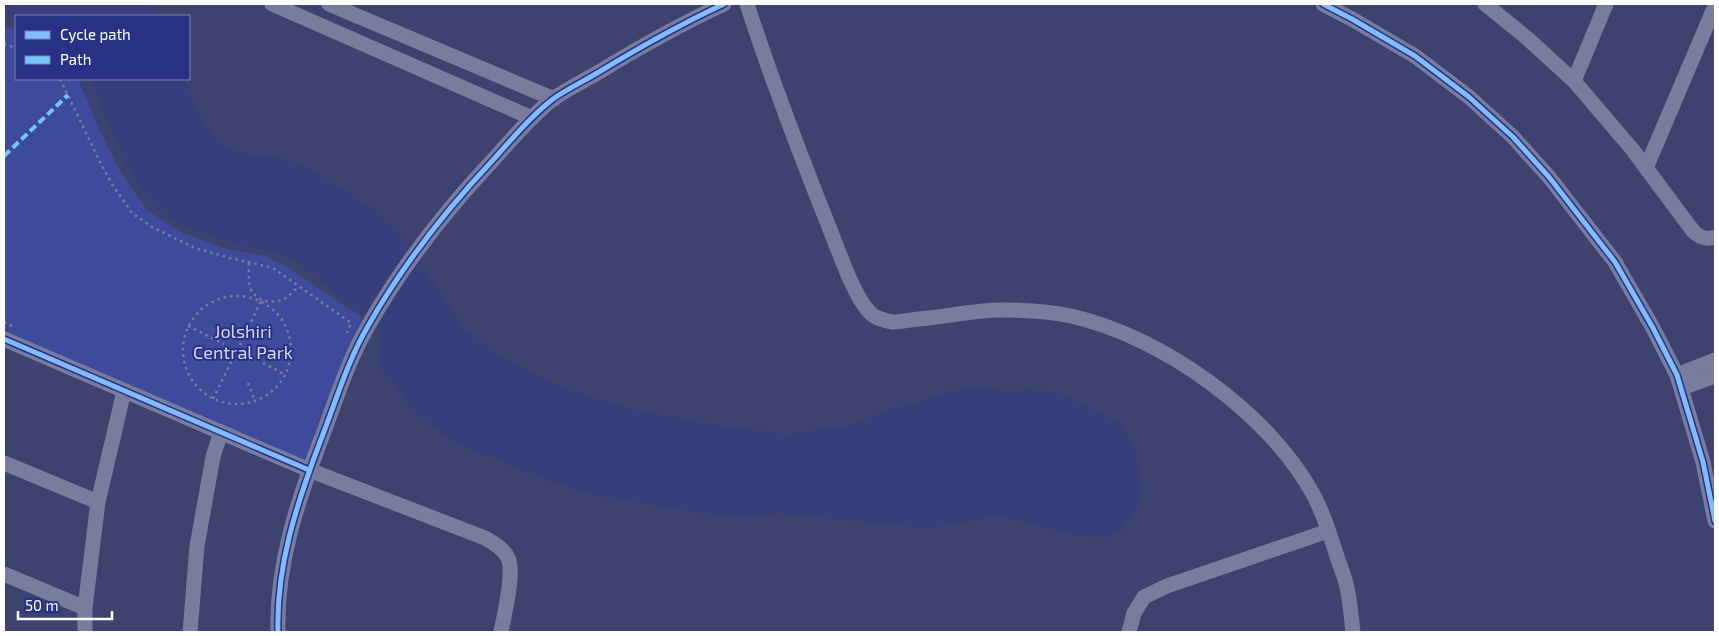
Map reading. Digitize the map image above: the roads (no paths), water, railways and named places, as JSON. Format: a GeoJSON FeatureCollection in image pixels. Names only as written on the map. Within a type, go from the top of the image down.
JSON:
{"type":"FeatureCollection","features":[{"type":"Feature","properties":{"kind":"street"},"geometry":{"type":"LineString","coordinates":[[272,4],[532,118]]}},
{"type":"Feature","properties":{"kind":"street"},"geometry":{"type":"LineString","coordinates":[[329,4],[554,99]]}},
{"type":"Feature","properties":{"kind":"street"},"geometry":{"type":"LineString","coordinates":[[278,632],[281,583],[286,548],[309,470],[348,369],[367,327],[393,285],[418,250],[476,178],[532,118],[554,99],[675,27],[724,4]]}},
{"type":"Feature","properties":{"kind":"street"},"geometry":{"type":"LineString","coordinates":[[747,4],[820,206],[850,278],[865,306],[872,314],[880,319],[893,322],[973,311],[1001,310],[1071,316],[1111,328],[1162,351],[1208,381],[1255,420],[1291,459],[1314,496],[1346,583],[1353,632]]}},
{"type":"Feature","properties":{"kind":"street"},"geometry":{"type":"LineString","coordinates":[[1323,4],[1415,56],[1470,97],[1513,137],[1549,178],[1615,262],[1653,328],[1680,382],[1702,462],[1715,521]]}},
{"type":"Feature","properties":{"kind":"street"},"geometry":{"type":"LineString","coordinates":[[1574,81],[1606,4]]}},
{"type":"Feature","properties":{"kind":"street"},"geometry":{"type":"LineString","coordinates":[[1492,6],[1574,81],[1646,168],[1693,231],[1706,239],[1715,237]]}},
{"type":"Feature","properties":{"kind":"street"},"geometry":{"type":"LineString","coordinates":[[1646,168],[1715,6]]}},
{"type":"Feature","properties":{"kind":"street"},"geometry":{"type":"LineString","coordinates":[[4,339],[309,470],[485,538],[501,548],[509,559],[511,574],[501,632]]}},
{"type":"Feature","properties":{"kind":"street"},"geometry":{"type":"LineString","coordinates":[[1680,382],[1715,360]]}},
{"type":"Feature","properties":{"kind":"street"},"geometry":{"type":"LineString","coordinates":[[1680,382],[1715,376]]}},
{"type":"Feature","properties":{"kind":"street"},"geometry":{"type":"LineString","coordinates":[[85,632],[85,608],[98,502],[124,390]]}},
{"type":"Feature","properties":{"kind":"street"},"geometry":{"type":"LineString","coordinates":[[190,632],[197,546],[213,457],[221,432]]}},
{"type":"Feature","properties":{"kind":"street"},"geometry":{"type":"LineString","coordinates":[[4,463],[98,502]]}},
{"type":"Feature","properties":{"kind":"street"},"geometry":{"type":"LineString","coordinates":[[1129,632],[1134,613],[1144,597],[1167,586],[1328,531]]}},
{"type":"Feature","properties":{"kind":"street"},"geometry":{"type":"LineString","coordinates":[[4,574],[85,608]]}},
{"type":"Feature","properties":{"kind":"park label","name":"Jolshiri Central Park"},"geometry":{"type":"Point","coordinates":[243,341]}}]}
